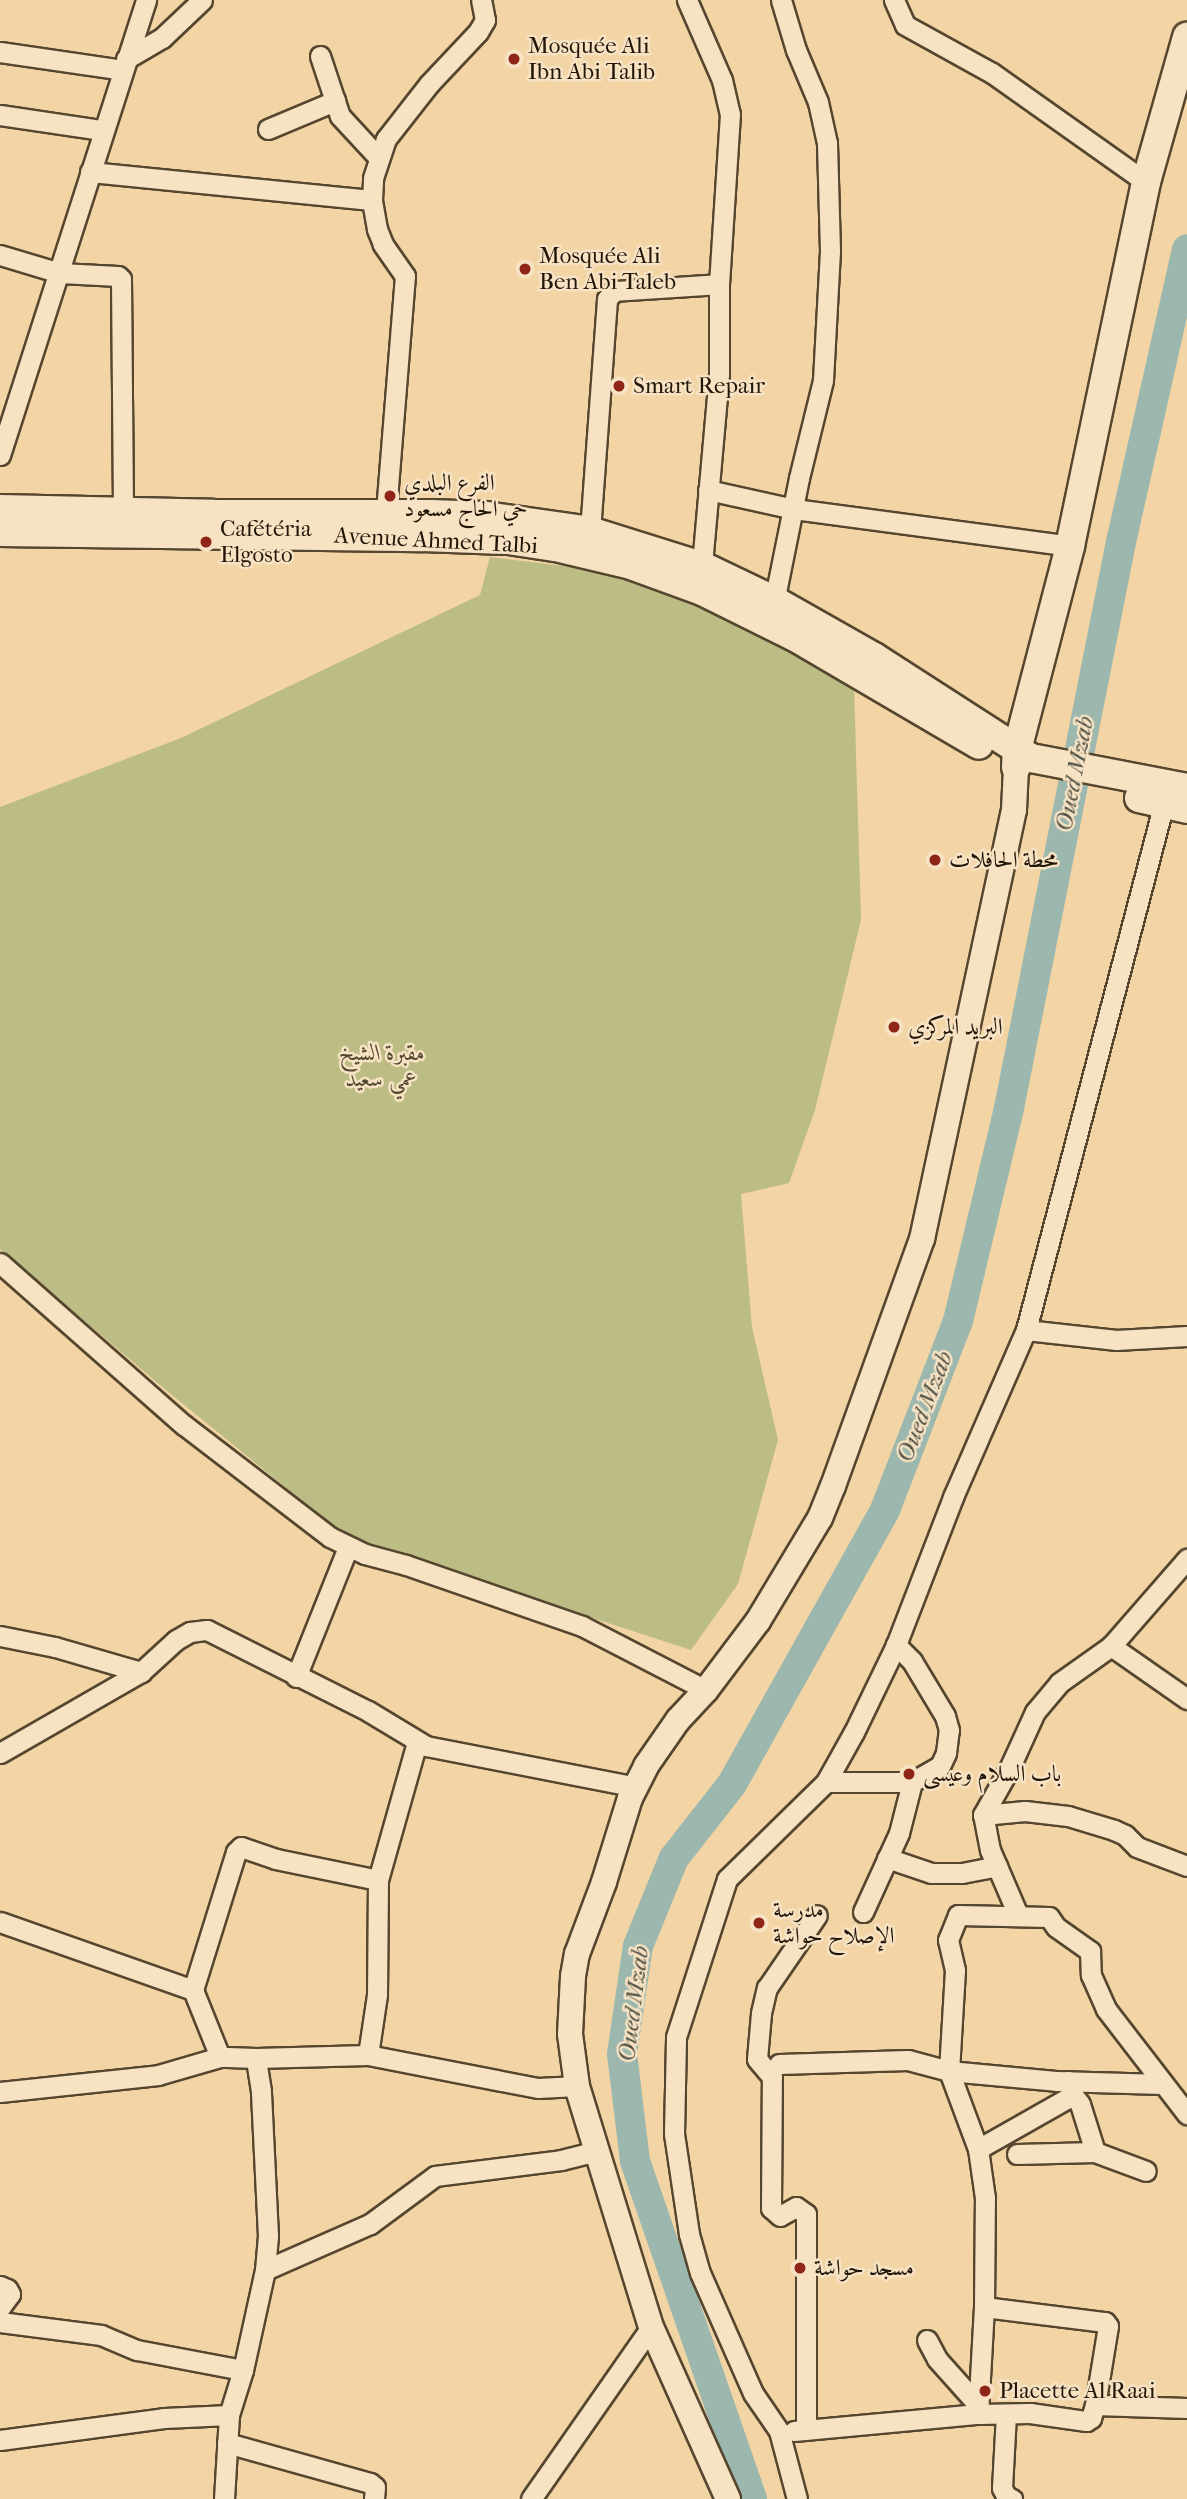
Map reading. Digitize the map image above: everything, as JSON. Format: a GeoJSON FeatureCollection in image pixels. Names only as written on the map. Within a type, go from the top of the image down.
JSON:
{"type":"FeatureCollection","features":[{"type":"Feature","properties":{"kind":"main road"},"geometry":{"type":"LineString","coordinates":[[1023,762],[1146,182],[1187,37]]}},
{"type":"Feature","properties":{"kind":"main road"},"geometry":{"type":"LineString","coordinates":[[0,509],[385,524],[486,516],[590,531],[702,566],[772,612]]}},
{"type":"Feature","properties":{"kind":"main road","name":"Avenue Ahmed Talbi"},"geometry":{"type":"LineString","coordinates":[[0,532],[385,524],[555,547],[665,577],[772,612],[1023,762],[1171,797]]}},
{"type":"Feature","properties":{"kind":"street"},"geometry":{"type":"LineString","coordinates":[[0,455],[60,273],[102,130],[146,0]]}},
{"type":"Feature","properties":{"kind":"street"},"geometry":{"type":"LineString","coordinates":[[0,52],[125,64],[162,38],[202,0]]}},
{"type":"Feature","properties":{"kind":"street"},"geometry":{"type":"LineString","coordinates":[[385,524],[405,276],[383,244],[372,200],[377,157],[408,110],[478,32],[485,20],[481,0]]}},
{"type":"Feature","properties":{"kind":"street"},"geometry":{"type":"LineString","coordinates":[[687,0],[722,80],[729,106],[719,284],[719,374],[702,566]]}},
{"type":"Feature","properties":{"kind":"street"},"geometry":{"type":"LineString","coordinates":[[772,612],[823,380],[830,251],[829,163],[818,102],[796,50],[781,0]]}},
{"type":"Feature","properties":{"kind":"street"},"geometry":{"type":"LineString","coordinates":[[894,0],[905,25],[992,73],[1058,117],[1146,182]]}},
{"type":"Feature","properties":{"kind":"street"},"geometry":{"type":"LineString","coordinates":[[320,56],[340,116],[377,157]]}},
{"type":"Feature","properties":{"kind":"street"},"geometry":{"type":"LineString","coordinates":[[268,129],[335,101]]}},
{"type":"Feature","properties":{"kind":"street"},"geometry":{"type":"LineString","coordinates":[[0,115],[102,130]]}},
{"type":"Feature","properties":{"kind":"street"},"geometry":{"type":"LineString","coordinates":[[90,172],[372,200]]}},
{"type":"Feature","properties":{"kind":"street"},"geometry":{"type":"LineString","coordinates":[[0,255],[60,273],[118,276],[121,279],[123,513]]}},
{"type":"Feature","properties":{"kind":"street"},"geometry":{"type":"LineString","coordinates":[[590,531],[607,299],[614,292],[719,284]]}},
{"type":"Feature","properties":{"kind":"street"},"geometry":{"type":"LineString","coordinates":[[708,490],[794,509],[1070,546]]}},
{"type":"Feature","properties":{"kind":"street"},"geometry":{"type":"LineString","coordinates":[[728,2499],[651,2327],[577,2086],[570,2034],[570,2003],[577,1954],[636,1787],[646,1766],[678,1720],[706,1690],[758,1621],[820,1518],[922,1239],[1023,762]]}},
{"type":"Feature","properties":{"kind":"street"},"geometry":{"type":"LineString","coordinates":[[797,2499],[779,2431],[753,2393],[700,2273],[688,2234],[674,2134],[677,2037],[727,1879],[826,1783],[854,1732],[896,1645],[953,1497],[1026,1330],[1171,797]]}},
{"type":"Feature","properties":{"kind":"street"},"geometry":{"type":"LineString","coordinates":[[0,1263],[184,1425],[330,1537],[348,1547],[582,1626],[706,1690]]}},
{"type":"Feature","properties":{"kind":"street"},"geometry":{"type":"LineString","coordinates":[[1026,1330],[1116,1340],[1187,1336]]}},
{"type":"Feature","properties":{"kind":"street"},"geometry":{"type":"LineString","coordinates":[[296,1677],[348,1547]]}},
{"type":"Feature","properties":{"kind":"street"},"geometry":{"type":"LineString","coordinates":[[1018,1915],[990,1850],[984,1815],[1035,1712],[1059,1684],[1111,1646],[1184,1569]]}},
{"type":"Feature","properties":{"kind":"street"},"geometry":{"type":"LineString","coordinates":[[0,1754],[141,1672],[176,1640],[190,1632],[207,1630],[368,1711],[417,1742],[469,1755],[636,1787]]}},
{"type":"Feature","properties":{"kind":"street"},"geometry":{"type":"LineString","coordinates":[[0,1636],[65,1649],[141,1672]]}},
{"type":"Feature","properties":{"kind":"street"},"geometry":{"type":"LineString","coordinates":[[826,1783],[912,1782],[940,1766],[946,1753],[949,1726],[912,1661],[896,1645]]}},
{"type":"Feature","properties":{"kind":"street"},"geometry":{"type":"LineString","coordinates":[[1111,1646],[1187,1699]]}},
{"type":"Feature","properties":{"kind":"street"},"geometry":{"type":"LineString","coordinates":[[368,2055],[377,1995],[378,1880],[417,1742]]}},
{"type":"Feature","properties":{"kind":"street"},"geometry":{"type":"LineString","coordinates":[[863,1912],[899,1833],[912,1782]]}},
{"type":"Feature","properties":{"kind":"street"},"geometry":{"type":"LineString","coordinates":[[984,1815],[1025,1811],[1068,1816],[1118,1832],[1137,1847],[1187,1866]]}},
{"type":"Feature","properties":{"kind":"street"},"geometry":{"type":"LineString","coordinates":[[220,2057],[193,1990],[236,1852],[241,1847],[276,1859],[378,1880]]}},
{"type":"Feature","properties":{"kind":"street"},"geometry":{"type":"LineString","coordinates":[[887,1858],[931,1872],[962,1873],[998,1866]]}},
{"type":"Feature","properties":{"kind":"street"},"geometry":{"type":"LineString","coordinates":[[806,2430],[806,2214],[796,2207],[780,2216],[771,2208],[772,2077],[757,2059],[761,2013],[768,1988],[817,1915]]}},
{"type":"Feature","properties":{"kind":"street"},"geometry":{"type":"LineString","coordinates":[[978,2410],[984,2307],[985,2198],[978,2150],[949,2071],[955,1970],[948,1940],[958,1915],[1049,1917],[1056,1927],[1090,1951],[1091,1975],[1106,2009],[1187,2114]]}},
{"type":"Feature","properties":{"kind":"street"},"geometry":{"type":"LineString","coordinates":[[0,1922],[193,1990]]}},
{"type":"Feature","properties":{"kind":"street"},"geometry":{"type":"LineString","coordinates":[[0,2092],[158,2076],[220,2057],[368,2055],[538,2088],[577,2086]]}},
{"type":"Feature","properties":{"kind":"street"},"geometry":{"type":"LineString","coordinates":[[224,2499],[229,2415],[243,2370],[265,2270],[268,2236],[256,2058]]}},
{"type":"Feature","properties":{"kind":"street"},"geometry":{"type":"LineString","coordinates":[[779,2064],[908,2060],[949,2071],[1071,2088],[1163,2084]]}},
{"type":"Feature","properties":{"kind":"street"},"geometry":{"type":"LineString","coordinates":[[978,2150],[1071,2088]]}},
{"type":"Feature","properties":{"kind":"street"},"geometry":{"type":"LineString","coordinates":[[1071,2088],[1080,2104],[1095,2152]]}},
{"type":"Feature","properties":{"kind":"street"},"geometry":{"type":"LineString","coordinates":[[265,2270],[370,2224],[435,2176],[561,2160],[598,2151]]}},
{"type":"Feature","properties":{"kind":"street"},"geometry":{"type":"LineString","coordinates":[[1017,2154],[1095,2152],[1146,2171]]}},
{"type":"Feature","properties":{"kind":"street"},"geometry":{"type":"LineString","coordinates":[[0,2286],[10,2294],[0,2308]]}},
{"type":"Feature","properties":{"kind":"street"},"geometry":{"type":"LineString","coordinates":[[779,2431],[978,2410],[1006,2414],[1030,2413],[1086,2421],[1091,2418],[1108,2326],[1105,2322],[984,2307]]}},
{"type":"Feature","properties":{"kind":"street"},"geometry":{"type":"LineString","coordinates":[[0,2322],[101,2335],[137,2350],[243,2370]]}},
{"type":"Feature","properties":{"kind":"street"},"geometry":{"type":"LineString","coordinates":[[531,2499],[651,2327]]}},
{"type":"Feature","properties":{"kind":"street"},"geometry":{"type":"LineString","coordinates":[[927,2340],[937,2359],[978,2410]]}},
{"type":"Feature","properties":{"kind":"street"},"geometry":{"type":"LineString","coordinates":[[1095,2405],[1187,2408]]}},
{"type":"Feature","properties":{"kind":"street"},"geometry":{"type":"LineString","coordinates":[[1006,2414],[1002,2493],[1012,2499]]}},
{"type":"Feature","properties":{"kind":"street"},"geometry":{"type":"LineString","coordinates":[[0,2440],[164,2418],[229,2415]]}},
{"type":"Feature","properties":{"kind":"street"},"geometry":{"type":"LineString","coordinates":[[227,2443],[370,2483],[374,2487],[374,2499]]}},
{"type":"Feature","properties":{"kind":"green space","name":"مقبرة الشيخ عمي سعيد"},"geometry":{"type":"Polygon","coordinates":[[[490,557],[581,568],[675,588],[854,686],[861,920],[815,1110],[789,1183],[741,1194],[752,1327],[778,1440],[738,1584],[691,1650],[349,1539],[167,1391],[0,1249],[0,807],[181,738],[480,595],[490,557]]]}},
{"type":"Feature","properties":{"kind":"waterway","name":"Oued Mzab"},"geometry":{"type":"LineString","coordinates":[[752,2499],[635,2161],[622,2054],[638,1946],[674,1858],[732,1784],[885,1510],[958,1321],[1009,1108],[1121,542],[1187,249]]}},
{"type":"Feature","properties":{"kind":"place","name":"Mosquée Ali Ibn Abi Talib"},"geometry":{"type":"Point","coordinates":[514,59]}},
{"type":"Feature","properties":{"kind":"place","name":"Mosquée Ali Ben Abi Taleb"},"geometry":{"type":"Point","coordinates":[525,269]}},
{"type":"Feature","properties":{"kind":"place","name":"Smart Repair"},"geometry":{"type":"Point","coordinates":[619,386]}},
{"type":"Feature","properties":{"kind":"place","name":"الفرع البلدي حي الحاج مسعود"},"geometry":{"type":"Point","coordinates":[390,496]}},
{"type":"Feature","properties":{"kind":"place","name":"Cafétéria Elgosto"},"geometry":{"type":"Point","coordinates":[206,542]}},
{"type":"Feature","properties":{"kind":"place","name":"محطة الحافلات"},"geometry":{"type":"Point","coordinates":[935,860]}},
{"type":"Feature","properties":{"kind":"place","name":"البريد المركزي"},"geometry":{"type":"Point","coordinates":[894,1027]}},
{"type":"Feature","properties":{"kind":"place","name":"باب السلام وعيسى"},"geometry":{"type":"Point","coordinates":[909,1774]}},
{"type":"Feature","properties":{"kind":"place","name":"مدرسة الإصلاح حواشة"},"geometry":{"type":"Point","coordinates":[759,1923]}},
{"type":"Feature","properties":{"kind":"place","name":"مسجد حواشة"},"geometry":{"type":"Point","coordinates":[800,2268]}},
{"type":"Feature","properties":{"kind":"place","name":"Placette Al Raai"},"geometry":{"type":"Point","coordinates":[985,2391]}}]}
